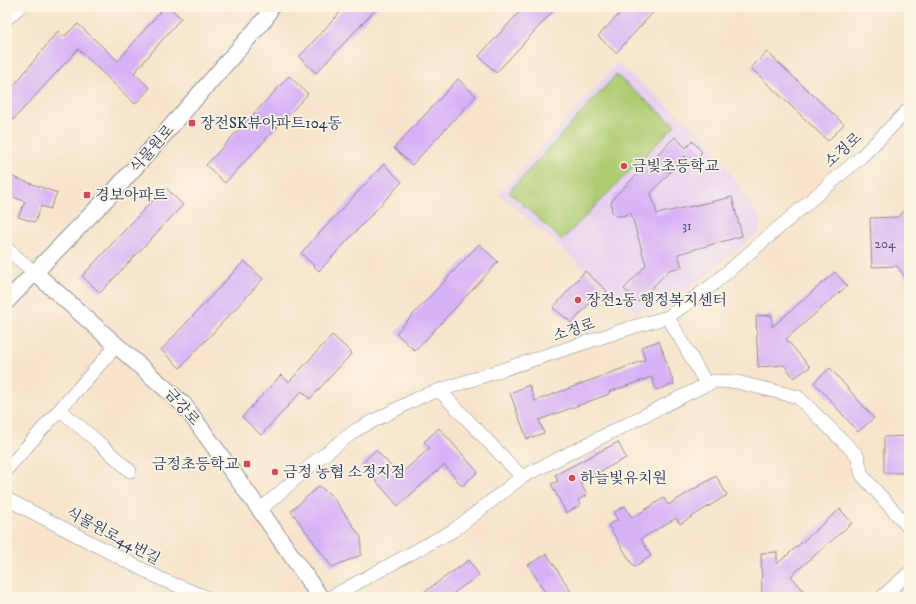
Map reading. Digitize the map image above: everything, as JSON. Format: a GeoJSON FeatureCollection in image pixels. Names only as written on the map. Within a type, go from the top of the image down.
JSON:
{"type":"FeatureCollection","features":[{"type":"Feature","properties":{"kind":"main road","name":"식물원로"},"geometry":{"type":"LineString","coordinates":[[7,301],[116,189],[265,19],[271,7]]}},
{"type":"Feature","properties":{"kind":"main road","name":"금강로"},"geometry":{"type":"LineString","coordinates":[[34,272],[184,404],[320,597]]}},
{"type":"Feature","properties":{"kind":"street"},"geometry":{"type":"LineString","coordinates":[[7,19],[20,7]]}},
{"type":"Feature","properties":{"kind":"street","name":"소정로"},"geometry":{"type":"LineString","coordinates":[[260,510],[317,460],[356,430],[422,396],[668,317],[711,286],[861,157],[909,109]]}},
{"type":"Feature","properties":{"kind":"street","name":"금강로"},"geometry":{"type":"LineString","coordinates":[[7,249],[34,272]]}},
{"type":"Feature","properties":{"kind":"street"},"geometry":{"type":"LineString","coordinates":[[668,317],[707,385]]}},
{"type":"Feature","properties":{"kind":"street"},"geometry":{"type":"LineString","coordinates":[[7,469],[117,345]]}},
{"type":"Feature","properties":{"kind":"street"},"geometry":{"type":"LineString","coordinates":[[331,597],[454,530],[522,477],[715,381],[737,382],[798,397],[857,455],[862,475],[909,528]]}},
{"type":"Feature","properties":{"kind":"street"},"geometry":{"type":"LineString","coordinates":[[440,391],[522,477]]}},
{"type":"Feature","properties":{"kind":"street"},"geometry":{"type":"LineString","coordinates":[[60,410],[130,471]]}},
{"type":"Feature","properties":{"kind":"street","name":"식물원로44번길"},"geometry":{"type":"LineString","coordinates":[[7,499],[163,580],[206,597]]}},
{"type":"Feature","properties":{"kind":"street"},"geometry":{"type":"LineString","coordinates":[[882,597],[909,573]]}},
{"type":"Feature","properties":{"kind":"shaded area","name":"금빛초등학교"},"geometry":{"type":"Polygon","coordinates":[[[617,63],[707,139],[761,219],[759,232],[685,292],[669,302],[635,312],[499,194],[617,63]]]}},
{"type":"Feature","properties":{"kind":"green space"},"geometry":{"type":"Polygon","coordinates":[[[616,75],[675,125],[562,240],[509,192],[616,75]]]}},
{"type":"Feature","properties":{"kind":"building"},"geometry":{"type":"Polygon","coordinates":[[[164,7],[169,7],[181,18],[134,73],[150,88],[135,104],[78,49],[13,120],[7,115],[7,94],[58,31],[63,37],[78,24],[118,61],[164,7]]]}},
{"type":"Feature","properties":{"kind":"building"},"geometry":{"type":"Polygon","coordinates":[[[345,7],[378,7],[316,73],[299,57],[345,7]]]}},
{"type":"Feature","properties":{"kind":"building"},"geometry":{"type":"Polygon","coordinates":[[[524,7],[557,7],[496,73],[479,56],[524,7]]]}},
{"type":"Feature","properties":{"kind":"building"},"geometry":{"type":"Polygon","coordinates":[[[626,7],[658,7],[616,53],[598,36],[626,7]]]}},
{"type":"Feature","properties":{"kind":"building"},"geometry":{"type":"Polygon","coordinates":[[[767,52],[844,124],[828,141],[751,68],[767,52]]]}},
{"type":"Feature","properties":{"kind":"building"},"geometry":{"type":"Polygon","coordinates":[[[289,76],[308,94],[225,183],[206,165],[289,76]]]}},
{"type":"Feature","properties":{"kind":"building"},"geometry":{"type":"Polygon","coordinates":[[[458,79],[476,96],[412,165],[394,148],[458,79]]]}},
{"type":"Feature","properties":{"kind":"building","name":"금빛초등학교"},"geometry":{"type":"Polygon","coordinates":[[[675,137],[686,148],[692,141],[702,152],[692,163],[685,156],[651,193],[657,214],[732,197],[742,236],[678,254],[682,267],[669,270],[638,302],[624,289],[646,265],[631,213],[617,216],[612,212],[611,203],[614,197],[675,137]]]}},
{"type":"Feature","properties":{"kind":"building"},"geometry":{"type":"Polygon","coordinates":[[[384,164],[402,182],[319,271],[301,253],[384,164]]]}},
{"type":"Feature","properties":{"kind":"building"},"geometry":{"type":"Polygon","coordinates":[[[10,176],[57,193],[50,209],[41,206],[35,222],[18,217],[25,202],[7,194],[7,184],[10,176]]]}},
{"type":"Feature","properties":{"kind":"building"},"geometry":{"type":"Polygon","coordinates":[[[165,187],[183,205],[100,293],[82,276],[165,187]]]}},
{"type":"Feature","properties":{"kind":"building"},"geometry":{"type":"Polygon","coordinates":[[[909,206],[909,282],[897,266],[872,267],[870,218],[898,217],[909,206]]]}},
{"type":"Feature","properties":{"kind":"building"},"geometry":{"type":"Polygon","coordinates":[[[479,244],[498,262],[415,351],[396,333],[479,244]]]}},
{"type":"Feature","properties":{"kind":"building"},"geometry":{"type":"Polygon","coordinates":[[[244,261],[263,279],[180,368],[161,350],[244,261]]]}},
{"type":"Feature","properties":{"kind":"building","name":"장전2동 행정복지센터"},"geometry":{"type":"Polygon","coordinates":[[[585,271],[607,291],[602,297],[590,303],[572,323],[553,308],[585,271]]]}},
{"type":"Feature","properties":{"kind":"building"},"geometry":{"type":"Polygon","coordinates":[[[835,272],[847,286],[786,339],[810,367],[794,378],[784,365],[758,367],[756,316],[772,315],[772,327],[835,272]]]}},
{"type":"Feature","properties":{"kind":"building"},"geometry":{"type":"Polygon","coordinates":[[[332,335],[352,353],[310,399],[302,391],[261,435],[242,417],[281,375],[289,382],[332,335]]]}},
{"type":"Feature","properties":{"kind":"building"},"geometry":{"type":"Polygon","coordinates":[[[659,341],[674,384],[656,390],[652,377],[609,392],[609,394],[539,420],[544,433],[527,439],[510,393],[529,385],[535,401],[645,360],[641,347],[659,341]]]}},
{"type":"Feature","properties":{"kind":"building"},"geometry":{"type":"Polygon","coordinates":[[[830,368],[874,418],[858,432],[814,382],[830,368]]]}},
{"type":"Feature","properties":{"kind":"building"},"geometry":{"type":"Polygon","coordinates":[[[439,428],[478,472],[462,486],[444,465],[398,506],[361,464],[376,450],[399,475],[430,448],[424,442],[439,428]]]}},
{"type":"Feature","properties":{"kind":"building"},"geometry":{"type":"Polygon","coordinates":[[[909,436],[909,473],[884,473],[884,437],[909,436]]]}},
{"type":"Feature","properties":{"kind":"building","name":"하늘빛유치원"},"geometry":{"type":"Polygon","coordinates":[[[618,442],[626,458],[580,482],[587,495],[578,500],[581,505],[566,513],[551,484],[558,481],[555,475],[618,442]]]}},
{"type":"Feature","properties":{"kind":"building"},"geometry":{"type":"Polygon","coordinates":[[[716,476],[727,495],[680,524],[676,518],[641,539],[651,556],[634,567],[608,525],[618,520],[613,513],[625,506],[632,518],[664,498],[668,505],[716,476]]]}},
{"type":"Feature","properties":{"kind":"building"},"geometry":{"type":"Polygon","coordinates":[[[319,486],[332,496],[361,537],[361,555],[332,567],[291,511],[319,486]]]}},
{"type":"Feature","properties":{"kind":"building"},"geometry":{"type":"Polygon","coordinates":[[[840,509],[852,523],[791,576],[809,597],[762,597],[761,553],[777,552],[777,564],[840,509]]]}},
{"type":"Feature","properties":{"kind":"building"},"geometry":{"type":"Polygon","coordinates":[[[547,554],[572,593],[565,597],[548,597],[528,565],[547,554]]]}},
{"type":"Feature","properties":{"kind":"building"},"geometry":{"type":"Polygon","coordinates":[[[469,560],[479,575],[448,597],[417,597],[469,560]]]}},
{"type":"Feature","properties":{"kind":"place","name":"장전SK뷰아파트104동"},"geometry":{"type":"Point","coordinates":[192,123]}},
{"type":"Feature","properties":{"kind":"place","name":"금빛초등학교"},"geometry":{"type":"Point","coordinates":[624,166]}},
{"type":"Feature","properties":{"kind":"place","name":"경보아파트"},"geometry":{"type":"Point","coordinates":[87,195]}},
{"type":"Feature","properties":{"kind":"place","name":"장전2동 행정복지센터"},"geometry":{"type":"Point","coordinates":[578,300]}},
{"type":"Feature","properties":{"kind":"place","name":"금정초등학교"},"geometry":{"type":"Point","coordinates":[247,464]}},
{"type":"Feature","properties":{"kind":"place","name":"금정 농협 소정지점"},"geometry":{"type":"Point","coordinates":[275,472]}},
{"type":"Feature","properties":{"kind":"place","name":"하늘빛유치원"},"geometry":{"type":"Point","coordinates":[572,478]}}]}
